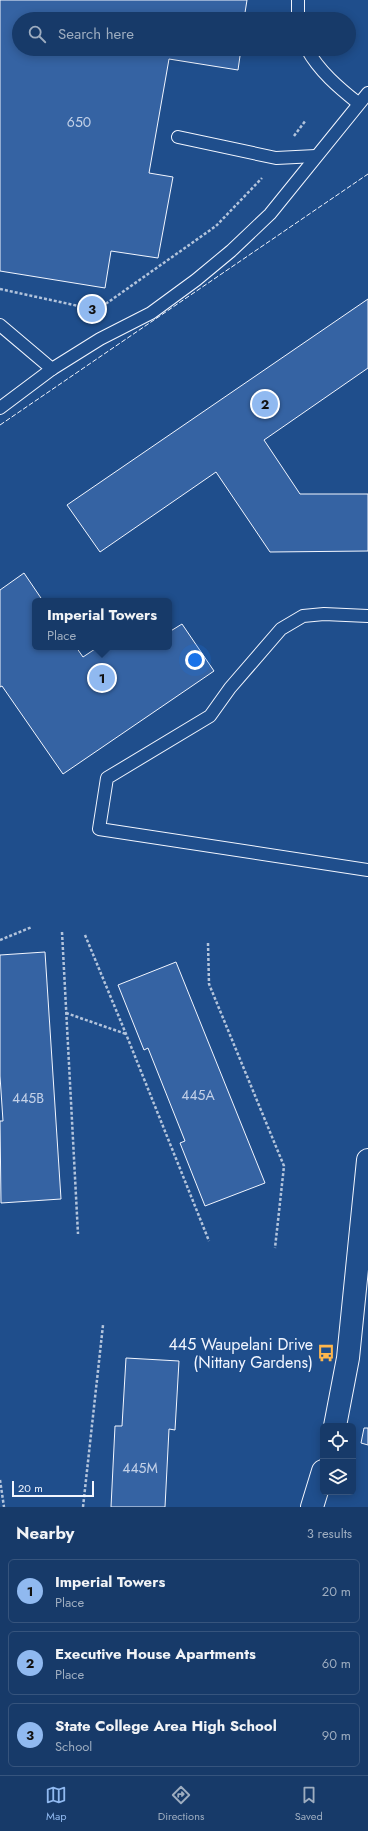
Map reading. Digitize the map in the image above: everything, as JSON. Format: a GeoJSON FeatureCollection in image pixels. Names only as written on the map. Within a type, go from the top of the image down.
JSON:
{"type":"FeatureCollection","features":[{"type":"Feature","properties":{"kind":"street"},"geometry":{"type":"LineString","coordinates":[[336,1423],[349,1352],[368,1160]]}},
{"type":"Feature","properties":{"kind":"street"},"geometry":{"type":"LineString","coordinates":[[312,1507],[320,1481]]}},
{"type":"Feature","properties":{"kind":"lane"},"geometry":{"type":"LineString","coordinates":[[298,0],[298,12]]}},
{"type":"Feature","properties":{"kind":"lane"},"geometry":{"type":"LineString","coordinates":[[310,56],[336,85],[358,103]]}},
{"type":"Feature","properties":{"kind":"lane"},"geometry":{"type":"LineString","coordinates":[[0,408],[52,369],[100,338],[151,313],[196,280],[231,251],[270,214],[358,103],[368,93]]}},
{"type":"Feature","properties":{"kind":"lane"},"geometry":{"type":"LineString","coordinates":[[178,137],[276,158],[316,156]]}},
{"type":"Feature","properties":{"kind":"lane"},"geometry":{"type":"LineString","coordinates":[[0,325],[52,369]]}},
{"type":"Feature","properties":{"kind":"lane"},"geometry":{"type":"LineString","coordinates":[[368,616],[324,614],[303,616],[281,629],[230,688],[210,716],[107,778],[99,829],[368,870]]}},
{"type":"Feature","properties":{"kind":"path"},"geometry":{"type":"LineString","coordinates":[[294,136],[306,120]]}},
{"type":"Feature","properties":{"kind":"path"},"geometry":{"type":"LineString","coordinates":[[0,289],[97,310],[216,226],[262,178]]}},
{"type":"Feature","properties":{"kind":"path"},"geometry":{"type":"LineString","coordinates":[[0,940],[32,928]]}},
{"type":"Feature","properties":{"kind":"path"},"geometry":{"type":"LineString","coordinates":[[62,932],[78,1234]]}},
{"type":"Feature","properties":{"kind":"path"},"geometry":{"type":"LineString","coordinates":[[85,935],[209,1241]]}},
{"type":"Feature","properties":{"kind":"path"},"geometry":{"type":"LineString","coordinates":[[208,943],[209,984],[284,1166],[275,1248]]}},
{"type":"Feature","properties":{"kind":"path"},"geometry":{"type":"LineString","coordinates":[[66,1013],[126,1034]]}},
{"type":"Feature","properties":{"kind":"path"},"geometry":{"type":"LineString","coordinates":[[83,1507],[102,1325]]}},
{"type":"Feature","properties":{"kind":"path"},"geometry":{"type":"LineString","coordinates":[[0,1480],[4,1507]]}},
{"type":"Feature","properties":{"kind":"building"},"geometry":{"type":"Polygon","coordinates":[[[0,0],[247,0],[245,12],[12,12],[12,56],[240,56],[238,70],[169,59],[149,173],[173,177],[158,258],[111,251],[105,288],[0,271],[0,0]]]}},
{"type":"Feature","properties":{"kind":"building"},"geometry":{"type":"Polygon","coordinates":[[[368,299],[368,368],[264,440],[300,494],[368,494],[368,551],[270,552],[216,472],[100,552],[67,505],[368,299]]]}},
{"type":"Feature","properties":{"kind":"building"},"geometry":{"type":"Polygon","coordinates":[[[24,573],[41,598],[32,598],[32,650],[78,650],[83,657],[94,650],[172,650],[172,630],[182,624],[214,671],[63,774],[2,686],[0,687],[0,590],[24,573]]]}},
{"type":"Feature","properties":{"kind":"building"},"geometry":{"type":"Polygon","coordinates":[[[45,952],[61,1199],[1,1203],[0,1121],[3,1121],[0,1076],[0,955],[45,952]]]}},
{"type":"Feature","properties":{"kind":"building"},"geometry":{"type":"Polygon","coordinates":[[[176,962],[265,1183],[205,1206],[180,1143],[185,1141],[148,1048],[144,1050],[118,985],[176,962]]]}},
{"type":"Feature","properties":{"kind":"building"},"geometry":{"type":"Polygon","coordinates":[[[126,1358],[179,1361],[175,1430],[169,1429],[165,1507],[111,1507],[115,1426],[122,1426],[126,1358]]]}},
{"type":"Feature","properties":{"kind":"building"},"geometry":{"type":"Polygon","coordinates":[[[364,1428],[368,1428],[368,1445],[361,1443],[364,1428]]]}},
{"type":"Feature","properties":{"kind":"fence"},"geometry":{"type":"LineString","coordinates":[[0,425],[368,174]]}},
{"type":"Feature","properties":{"kind":"place","name":"State College Area High School"},"geometry":{"type":"Point","coordinates":[92,309]}},
{"type":"Feature","properties":{"kind":"place","name":"Executive House Apartments"},"geometry":{"type":"Point","coordinates":[265,404]}},
{"type":"Feature","properties":{"kind":"place","name":"Imperial Towers"},"geometry":{"type":"Point","coordinates":[102,678]}},
{"type":"Feature","properties":{"kind":"place","name":"445 Waupelani Drive (Nittany Gardens)"},"geometry":{"type":"Point","coordinates":[326,1353]}}]}
